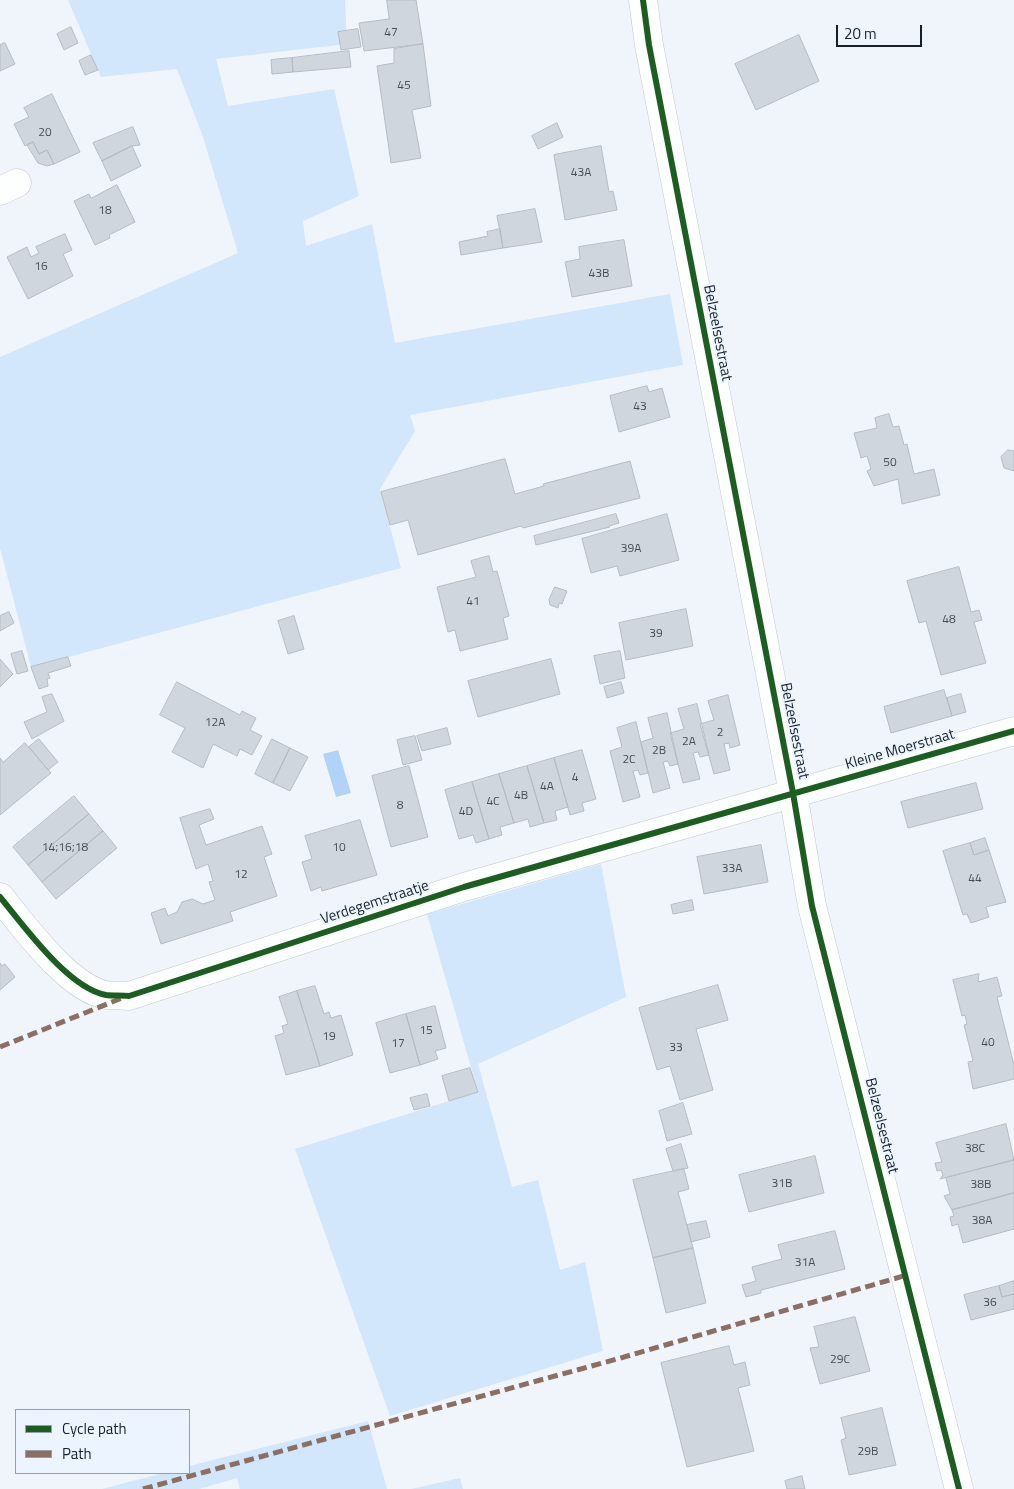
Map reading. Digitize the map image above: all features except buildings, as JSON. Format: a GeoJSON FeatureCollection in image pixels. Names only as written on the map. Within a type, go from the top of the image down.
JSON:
{"type":"FeatureCollection","features":[{"type":"Feature","properties":{"kind":"street","name":"Belzeelsestraat"},"geometry":{"type":"LineString","coordinates":[[644,0],[648,45],[793,794],[812,906],[959,1489]]}},
{"type":"Feature","properties":{"kind":"street","name":"Kleine Moerstraat"},"geometry":{"type":"LineString","coordinates":[[793,794],[1014,731]]}},
{"type":"Feature","properties":{"kind":"street","name":"Verdegemstraatje"},"geometry":{"type":"LineString","coordinates":[[0,897],[52,958],[70,975],[105,995],[129,996],[464,887],[793,794]]}},
{"type":"Feature","properties":{"kind":"shaded area"},"geometry":{"type":"Polygon","coordinates":[[[68,0],[345,0],[347,44],[216,59],[228,106],[334,89],[359,196],[303,221],[306,246],[372,224],[395,343],[670,294],[683,365],[410,415],[415,431],[380,489],[401,568],[31,667],[0,548],[0,357],[238,253],[203,137],[177,69],[101,77],[68,0]]]}},
{"type":"Feature","properties":{"kind":"shaded area"},"geometry":{"type":"Polygon","coordinates":[[[338,750],[351,793],[336,797],[323,754],[338,750]]]}},
{"type":"Feature","properties":{"kind":"shaded area"},"geometry":{"type":"Polygon","coordinates":[[[601,864],[626,997],[478,1064],[512,1187],[538,1180],[560,1270],[585,1262],[603,1351],[390,1416],[295,1149],[478,1092],[427,914],[601,864]]]}},
{"type":"Feature","properties":{"kind":"shaded area"},"geometry":{"type":"Polygon","coordinates":[[[368,1421],[387,1489],[240,1489],[237,1478],[199,1489],[102,1489],[159,1474],[190,1474],[190,1466],[368,1421]]]}},
{"type":"Feature","properties":{"kind":"shaded area"},"geometry":{"type":"Polygon","coordinates":[[[460,1478],[463,1489],[411,1489],[460,1478]]]}},
{"type":"Feature","properties":{"kind":"marked path"},"geometry":{"type":"LineString","coordinates":[[0,1047],[122,998]]}},
{"type":"Feature","properties":{"kind":"marked path"},"geometry":{"type":"LineString","coordinates":[[143,1489],[617,1359],[907,1275]]}},
{"type":"Feature","properties":{"kind":"cycle path"},"geometry":{"type":"LineString","coordinates":[[643,0],[649,45],[793,793],[812,906],[959,1489]]}},
{"type":"Feature","properties":{"kind":"cycle path"},"geometry":{"type":"LineString","coordinates":[[0,897],[34,939],[62,969],[77,981],[92,990],[106,995],[129,996],[464,887],[1014,731]]}}]}
